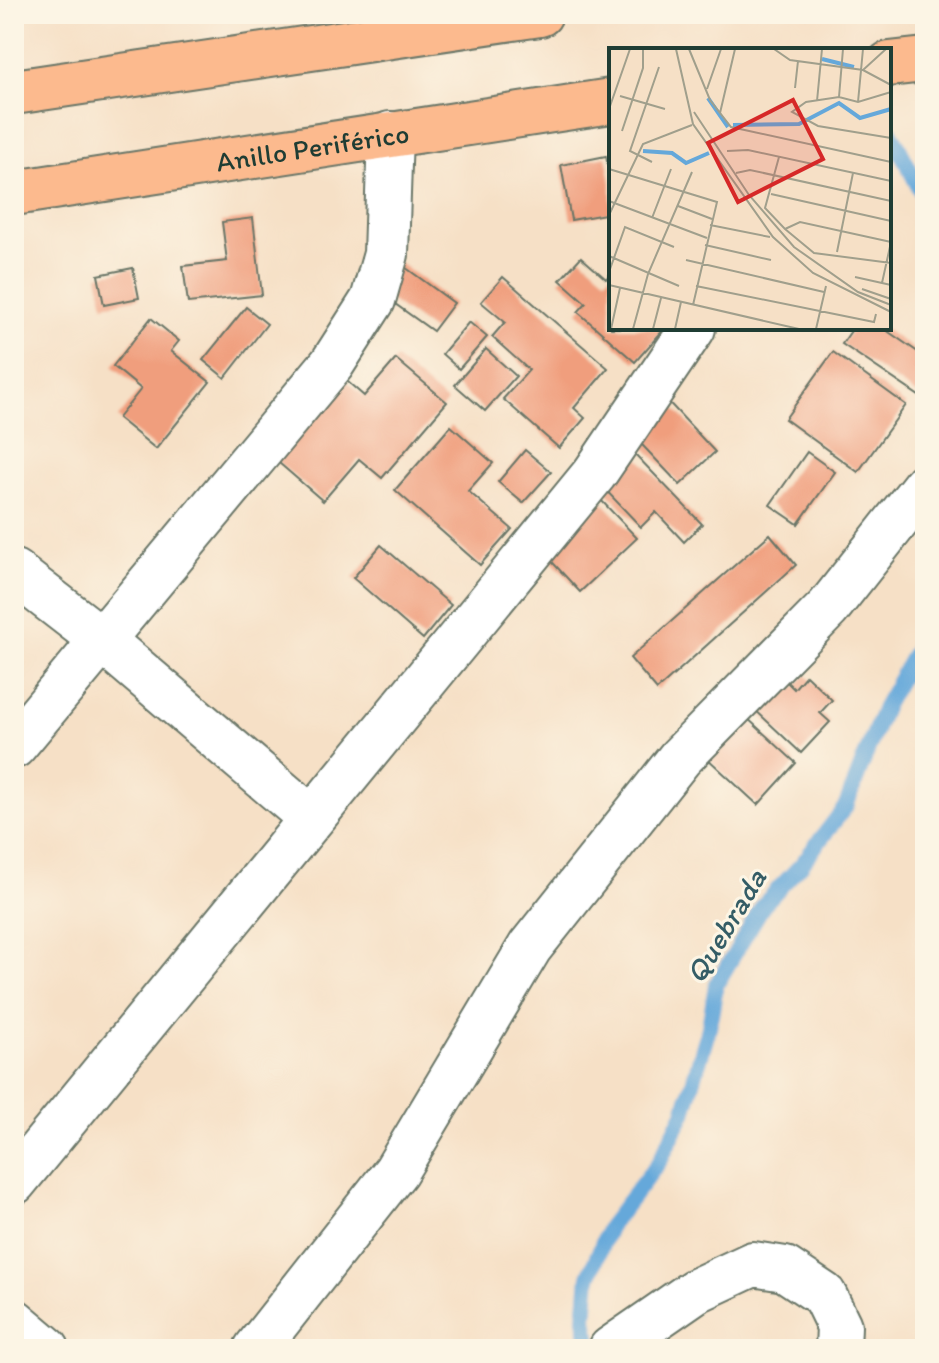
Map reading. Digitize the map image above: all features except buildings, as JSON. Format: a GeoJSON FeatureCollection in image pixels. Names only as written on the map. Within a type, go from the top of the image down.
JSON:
{"type":"FeatureCollection","features":[{"type":"Feature","properties":{"kind":"highway"},"geometry":{"type":"LineString","coordinates":[[14,92],[540,14]]}},
{"type":"Feature","properties":{"kind":"highway"},"geometry":{"type":"LineString","coordinates":[[891,64],[925,60]]}},
{"type":"Feature","properties":{"kind":"highway","name":"Anillo Periférico"},"geometry":{"type":"LineString","coordinates":[[14,193],[609,101]]}},
{"type":"Feature","properties":{"kind":"street"},"geometry":{"type":"LineString","coordinates":[[14,746],[332,364],[373,300],[386,254],[390,134]]}},
{"type":"Feature","properties":{"kind":"street"},"geometry":{"type":"LineString","coordinates":[[14,1182],[595,473],[692,330]]}},
{"type":"Feature","properties":{"kind":"street"},"geometry":{"type":"LineString","coordinates":[[256,1349],[396,1171],[530,947],[680,758],[828,608],[925,485]]}},
{"type":"Feature","properties":{"kind":"street"},"geometry":{"type":"LineString","coordinates":[[14,572],[102,640],[311,818]]}},
{"type":"Feature","properties":{"kind":"street"},"geometry":{"type":"LineString","coordinates":[[611,1349],[695,1291],[753,1264],[785,1269],[824,1295],[839,1326],[838,1349]]}},
{"type":"Feature","properties":{"kind":"street"},"geometry":{"type":"LineString","coordinates":[[14,1321],[47,1349]]}},
{"type":"Feature","properties":{"kind":"waterway","name":"Quebrada"},"geometry":{"type":"LineString","coordinates":[[891,133],[925,199]]}},
{"type":"Feature","properties":{"kind":"waterway","name":"Quebrada"},"geometry":{"type":"LineString","coordinates":[[590,1349],[585,1318],[589,1277],[609,1227],[659,1162],[684,1113],[709,1028],[716,985],[764,904],[801,865],[846,806],[885,705],[925,634]]}}]}
